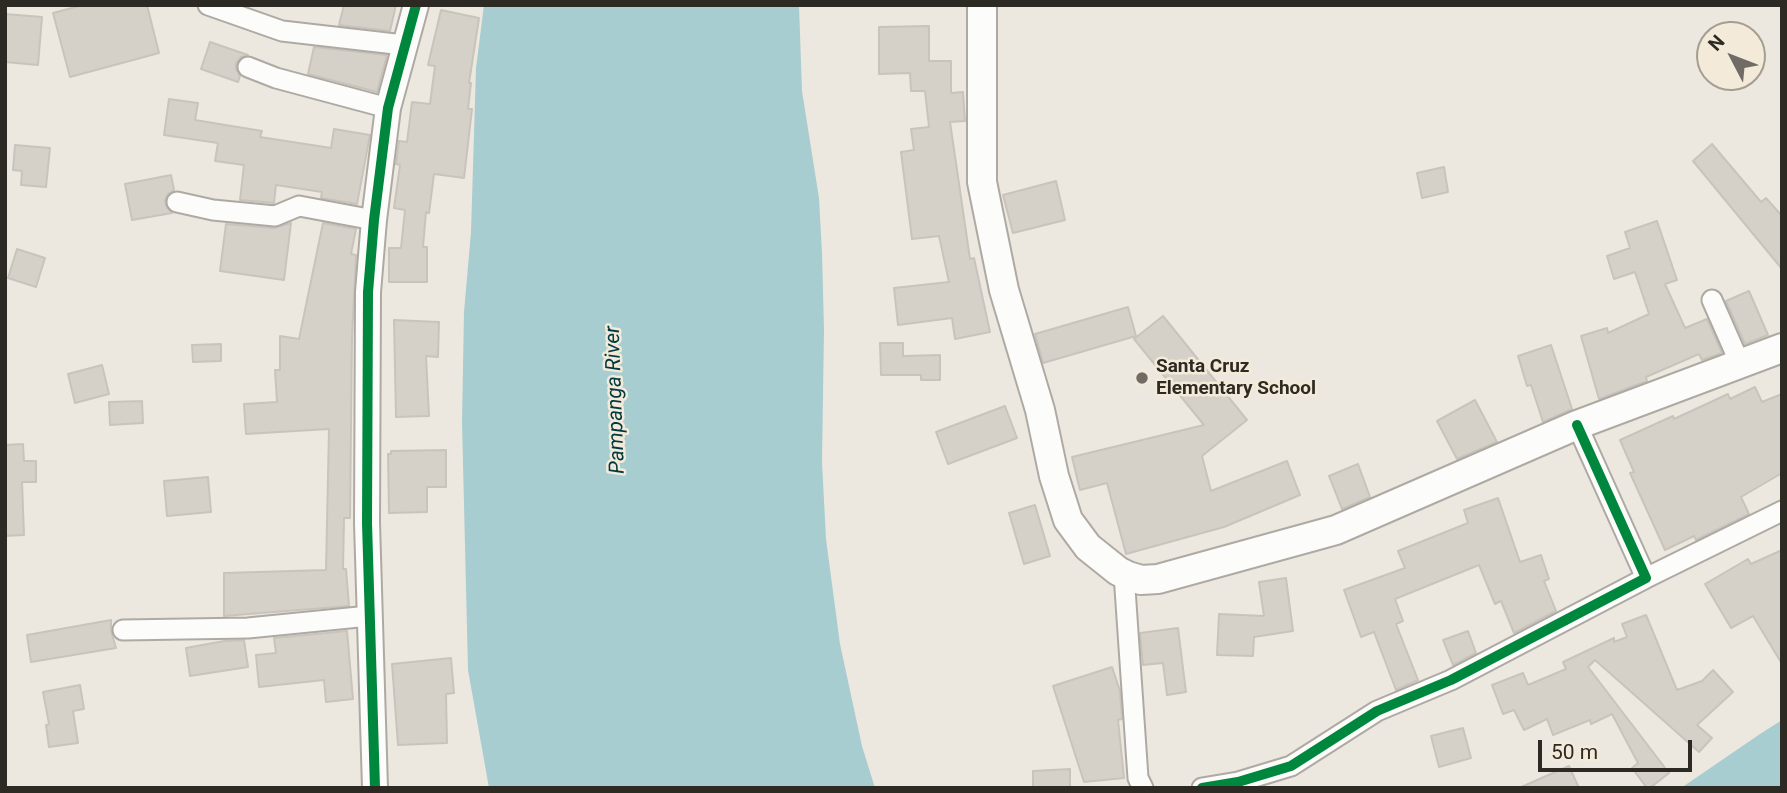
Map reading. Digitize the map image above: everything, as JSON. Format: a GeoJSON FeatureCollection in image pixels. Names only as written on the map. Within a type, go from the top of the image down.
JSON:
{"type":"FeatureCollection","features":[{"type":"Feature","properties":{"kind":"main road"},"geometry":{"type":"LineString","coordinates":[[982,5],[982,182],[1004,290],[1041,410],[1054,476],[1068,520],[1088,547],[1124,575],[1141,580],[1158,579],[1336,530],[1577,425],[1642,399],[1741,366],[1782,348]]}},
{"type":"Feature","properties":{"kind":"street"},"geometry":{"type":"LineString","coordinates":[[208,5],[282,31],[404,45]]}},
{"type":"Feature","properties":{"kind":"street"},"geometry":{"type":"LineString","coordinates":[[375,788],[369,616],[368,292],[388,108],[416,5]]}},
{"type":"Feature","properties":{"kind":"street"},"geometry":{"type":"LineString","coordinates":[[248,67],[276,78],[388,108]]}},
{"type":"Feature","properties":{"kind":"street"},"geometry":{"type":"LineString","coordinates":[[177,202],[202,208],[275,216],[299,206],[374,220]]}},
{"type":"Feature","properties":{"kind":"street"},"geometry":{"type":"LineString","coordinates":[[1712,300],[1741,366]]}},
{"type":"Feature","properties":{"kind":"street"},"geometry":{"type":"LineString","coordinates":[[1577,425],[1646,578]]}},
{"type":"Feature","properties":{"kind":"street"},"geometry":{"type":"LineString","coordinates":[[1202,788],[1238,782],[1291,766],[1377,711],[1451,680],[1646,578],[1782,511]]}},
{"type":"Feature","properties":{"kind":"street"},"geometry":{"type":"LineString","coordinates":[[1124,575],[1138,778],[1143,788]]}},
{"type":"Feature","properties":{"kind":"street"},"geometry":{"type":"LineString","coordinates":[[123,630],[248,628],[369,616]]}},
{"type":"Feature","properties":{"kind":"water","name":"Pampanga River"},"geometry":{"type":"Polygon","coordinates":[[[484,5],[799,5],[802,91],[819,198],[822,253],[822,462],[826,539],[840,644],[862,746],[875,788],[489,788],[468,670],[462,422],[464,312],[471,232],[476,68],[484,5]]]}},
{"type":"Feature","properties":{"kind":"water"},"geometry":{"type":"Polygon","coordinates":[[[1782,720],[1782,788],[1681,788],[1760,734],[1782,720]]]}},
{"type":"Feature","properties":{"kind":"building"},"geometry":{"type":"Polygon","coordinates":[[[83,5],[147,5],[159,53],[70,77],[53,13],[83,5]]]}},
{"type":"Feature","properties":{"kind":"building"},"geometry":{"type":"Polygon","coordinates":[[[344,5],[396,5],[390,31],[339,25],[344,5]]]}},
{"type":"Feature","properties":{"kind":"building"},"geometry":{"type":"Polygon","coordinates":[[[441,10],[479,18],[469,83],[468,109],[472,109],[464,178],[434,174],[429,213],[426,212],[423,247],[427,247],[427,282],[389,282],[389,248],[401,248],[405,210],[394,208],[400,165],[396,164],[399,141],[407,142],[412,102],[430,104],[435,66],[428,65],[441,10]]]}},
{"type":"Feature","properties":{"kind":"building"},"geometry":{"type":"Polygon","coordinates":[[[5,14],[42,17],[38,65],[5,62],[5,14]]]}},
{"type":"Feature","properties":{"kind":"building"},"geometry":{"type":"Polygon","coordinates":[[[929,26],[929,61],[951,61],[951,93],[963,92],[965,121],[950,122],[970,259],[974,258],[990,332],[955,339],[952,318],[898,325],[894,288],[949,282],[939,236],[912,239],[901,152],[914,150],[911,129],[929,127],[925,91],[911,91],[910,73],[879,74],[879,27],[929,26]]]}},
{"type":"Feature","properties":{"kind":"building"},"geometry":{"type":"Polygon","coordinates":[[[210,42],[248,55],[241,57],[236,63],[240,76],[238,82],[201,69],[210,42]]]}},
{"type":"Feature","properties":{"kind":"building"},"geometry":{"type":"Polygon","coordinates":[[[314,47],[387,55],[377,92],[308,74],[314,47]]]}},
{"type":"Feature","properties":{"kind":"building"},"geometry":{"type":"Polygon","coordinates":[[[169,99],[198,103],[195,120],[262,131],[260,137],[331,148],[334,129],[370,135],[357,204],[321,198],[322,192],[276,185],[274,203],[240,200],[244,165],[215,161],[218,143],[164,135],[169,99]]]}},
{"type":"Feature","properties":{"kind":"building"},"geometry":{"type":"Polygon","coordinates":[[[1712,144],[1761,202],[1766,198],[1782,216],[1782,269],[1693,161],[1712,144]]]}},
{"type":"Feature","properties":{"kind":"building"},"geometry":{"type":"Polygon","coordinates":[[[15,145],[50,148],[46,187],[21,185],[22,171],[13,170],[15,145]]]}},
{"type":"Feature","properties":{"kind":"building"},"geometry":{"type":"Polygon","coordinates":[[[1444,167],[1448,192],[1422,198],[1417,173],[1444,167]]]}},
{"type":"Feature","properties":{"kind":"building"},"geometry":{"type":"Polygon","coordinates":[[[171,175],[174,190],[165,200],[172,213],[132,220],[125,184],[171,175]]]}},
{"type":"Feature","properties":{"kind":"building"},"geometry":{"type":"Polygon","coordinates":[[[1056,181],[1065,220],[1013,233],[1003,195],[1056,181]]]}},
{"type":"Feature","properties":{"kind":"building"},"geometry":{"type":"Polygon","coordinates":[[[1657,221],[1677,280],[1665,284],[1685,328],[1707,319],[1722,353],[1702,360],[1699,354],[1646,377],[1647,381],[1599,399],[1581,336],[1607,328],[1608,333],[1649,314],[1635,272],[1614,279],[1607,256],[1630,248],[1625,232],[1657,221]]]}},
{"type":"Feature","properties":{"kind":"building"},"geometry":{"type":"Polygon","coordinates":[[[291,223],[284,280],[220,271],[226,224],[274,228],[291,223]]]}},
{"type":"Feature","properties":{"kind":"building"},"geometry":{"type":"Polygon","coordinates":[[[323,223],[356,229],[351,254],[356,255],[352,337],[350,518],[344,518],[343,569],[346,569],[349,606],[224,616],[224,573],[326,570],[329,429],[246,434],[244,404],[277,402],[275,370],[280,370],[280,336],[299,339],[323,223]]]}},
{"type":"Feature","properties":{"kind":"building"},"geometry":{"type":"Polygon","coordinates":[[[17,249],[45,258],[36,287],[8,278],[17,249]]]}},
{"type":"Feature","properties":{"kind":"building"},"geometry":{"type":"Polygon","coordinates":[[[1749,291],[1768,335],[1745,344],[1726,301],[1749,291]]]}},
{"type":"Feature","properties":{"kind":"building"},"geometry":{"type":"Polygon","coordinates":[[[1128,307],[1136,336],[1043,363],[1035,334],[1128,307]]]}},
{"type":"Feature","properties":{"kind":"building"},"geometry":{"type":"Polygon","coordinates":[[[1163,316],[1247,420],[1202,456],[1211,491],[1287,461],[1300,495],[1224,527],[1126,554],[1107,483],[1080,490],[1072,457],[1204,425],[1134,339],[1163,316]]]}},
{"type":"Feature","properties":{"kind":"building"},"geometry":{"type":"Polygon","coordinates":[[[394,320],[439,322],[438,357],[426,356],[429,416],[396,417],[394,320]]]}},
{"type":"Feature","properties":{"kind":"building"},"geometry":{"type":"Polygon","coordinates":[[[880,343],[903,343],[903,356],[940,355],[940,380],[921,380],[921,375],[881,375],[880,343]]]}},
{"type":"Feature","properties":{"kind":"building"},"geometry":{"type":"Polygon","coordinates":[[[221,344],[221,361],[193,362],[192,345],[221,344]]]}},
{"type":"Feature","properties":{"kind":"building"},"geometry":{"type":"Polygon","coordinates":[[[1551,345],[1572,409],[1543,422],[1531,385],[1527,386],[1518,356],[1551,345]]]}},
{"type":"Feature","properties":{"kind":"building"},"geometry":{"type":"Polygon","coordinates":[[[102,365],[109,394],[75,403],[68,374],[102,365]]]}},
{"type":"Feature","properties":{"kind":"building"},"geometry":{"type":"Polygon","coordinates":[[[1755,387],[1762,402],[1782,394],[1782,473],[1741,497],[1749,514],[1696,540],[1694,536],[1665,550],[1630,473],[1634,472],[1620,440],[1728,394],[1730,399],[1755,387]]]}},
{"type":"Feature","properties":{"kind":"building"},"geometry":{"type":"Polygon","coordinates":[[[1475,400],[1497,442],[1457,459],[1437,421],[1475,400]]]}},
{"type":"Feature","properties":{"kind":"building"},"geometry":{"type":"Polygon","coordinates":[[[142,401],[143,423],[110,425],[109,402],[142,401]]]}},
{"type":"Feature","properties":{"kind":"building"},"geometry":{"type":"Polygon","coordinates":[[[1005,406],[1017,438],[948,464],[936,432],[1005,406]]]}},
{"type":"Feature","properties":{"kind":"building"},"geometry":{"type":"Polygon","coordinates":[[[23,444],[24,461],[36,461],[36,482],[22,482],[24,535],[5,536],[5,445],[23,444]]]}},
{"type":"Feature","properties":{"kind":"building"},"geometry":{"type":"Polygon","coordinates":[[[446,450],[446,487],[427,487],[427,512],[389,513],[388,454],[391,454],[391,451],[446,450]]]}},
{"type":"Feature","properties":{"kind":"building"},"geometry":{"type":"Polygon","coordinates":[[[1358,464],[1370,497],[1342,509],[1329,476],[1358,464]]]}},
{"type":"Feature","properties":{"kind":"building"},"geometry":{"type":"Polygon","coordinates":[[[208,477],[211,512],[167,516],[164,481],[208,477]]]}},
{"type":"Feature","properties":{"kind":"building"},"geometry":{"type":"Polygon","coordinates":[[[1498,498],[1520,562],[1541,555],[1549,579],[1544,581],[1556,611],[1514,633],[1501,601],[1495,604],[1479,565],[1395,599],[1403,621],[1396,624],[1418,680],[1396,690],[1374,632],[1361,637],[1344,590],[1405,568],[1398,551],[1468,523],[1464,510],[1498,498]]]}},
{"type":"Feature","properties":{"kind":"building"},"geometry":{"type":"Polygon","coordinates":[[[1035,505],[1050,556],[1024,564],[1009,513],[1035,505]]]}},
{"type":"Feature","properties":{"kind":"building"},"geometry":{"type":"Polygon","coordinates":[[[1782,550],[1782,664],[1753,616],[1731,628],[1705,584],[1748,559],[1751,564],[1782,550]]]}},
{"type":"Feature","properties":{"kind":"building"},"geometry":{"type":"Polygon","coordinates":[[[1286,578],[1293,631],[1254,637],[1253,656],[1217,655],[1219,614],[1264,616],[1259,582],[1286,578]]]}},
{"type":"Feature","properties":{"kind":"building"},"geometry":{"type":"Polygon","coordinates":[[[1646,615],[1677,690],[1702,681],[1713,670],[1733,692],[1697,725],[1712,738],[1699,752],[1595,660],[1588,667],[1669,773],[1650,788],[1647,788],[1632,768],[1638,763],[1612,714],[1591,724],[1590,720],[1553,735],[1547,719],[1524,730],[1514,710],[1503,714],[1492,685],[1523,673],[1528,685],[1566,669],[1563,662],[1614,638],[1614,642],[1627,637],[1622,624],[1646,615]]]}},
{"type":"Feature","properties":{"kind":"building"},"geometry":{"type":"Polygon","coordinates":[[[111,620],[116,648],[31,662],[27,635],[111,620]]]}},
{"type":"Feature","properties":{"kind":"building"},"geometry":{"type":"Polygon","coordinates":[[[1178,628],[1186,692],[1167,695],[1163,663],[1143,665],[1140,633],[1178,628]]]}},
{"type":"Feature","properties":{"kind":"building"},"geometry":{"type":"Polygon","coordinates":[[[347,631],[353,699],[326,702],[324,680],[259,687],[256,655],[276,653],[274,638],[347,631]]]}},
{"type":"Feature","properties":{"kind":"building"},"geometry":{"type":"Polygon","coordinates":[[[1468,631],[1476,653],[1453,665],[1443,640],[1468,631]]]}},
{"type":"Feature","properties":{"kind":"building"},"geometry":{"type":"Polygon","coordinates":[[[244,640],[248,667],[190,676],[186,648],[244,640]]]}},
{"type":"Feature","properties":{"kind":"building"},"geometry":{"type":"Polygon","coordinates":[[[451,658],[454,693],[446,694],[447,743],[398,745],[392,664],[451,658]]]}},
{"type":"Feature","properties":{"kind":"building"},"geometry":{"type":"Polygon","coordinates":[[[1112,667],[1120,691],[1122,719],[1118,720],[1124,778],[1084,782],[1053,686],[1112,667]]]}},
{"type":"Feature","properties":{"kind":"building"},"geometry":{"type":"Polygon","coordinates":[[[80,685],[84,709],[73,711],[78,743],[49,747],[46,725],[49,724],[43,692],[80,685]]]}},
{"type":"Feature","properties":{"kind":"building"},"geometry":{"type":"Polygon","coordinates":[[[1463,728],[1471,758],[1439,767],[1431,736],[1463,728]]]}},
{"type":"Feature","properties":{"kind":"building"},"geometry":{"type":"Polygon","coordinates":[[[1569,766],[1579,788],[1519,788],[1569,766]]]}},
{"type":"Feature","properties":{"kind":"building"},"geometry":{"type":"Polygon","coordinates":[[[1070,769],[1070,788],[1033,788],[1033,771],[1070,769]]]}},
{"type":"Feature","properties":{"kind":"cycle path"},"geometry":{"type":"LineString","coordinates":[[375,788],[367,523],[368,292],[388,108],[416,5]]}},
{"type":"Feature","properties":{"kind":"cycle path"},"geometry":{"type":"LineString","coordinates":[[1202,788],[1238,782],[1291,766],[1377,711],[1451,680],[1646,578],[1577,425]]}},
{"type":"Feature","properties":{"kind":"place","name":"Santa Cruz Elementary School"},"geometry":{"type":"Point","coordinates":[1142,378]}}]}
